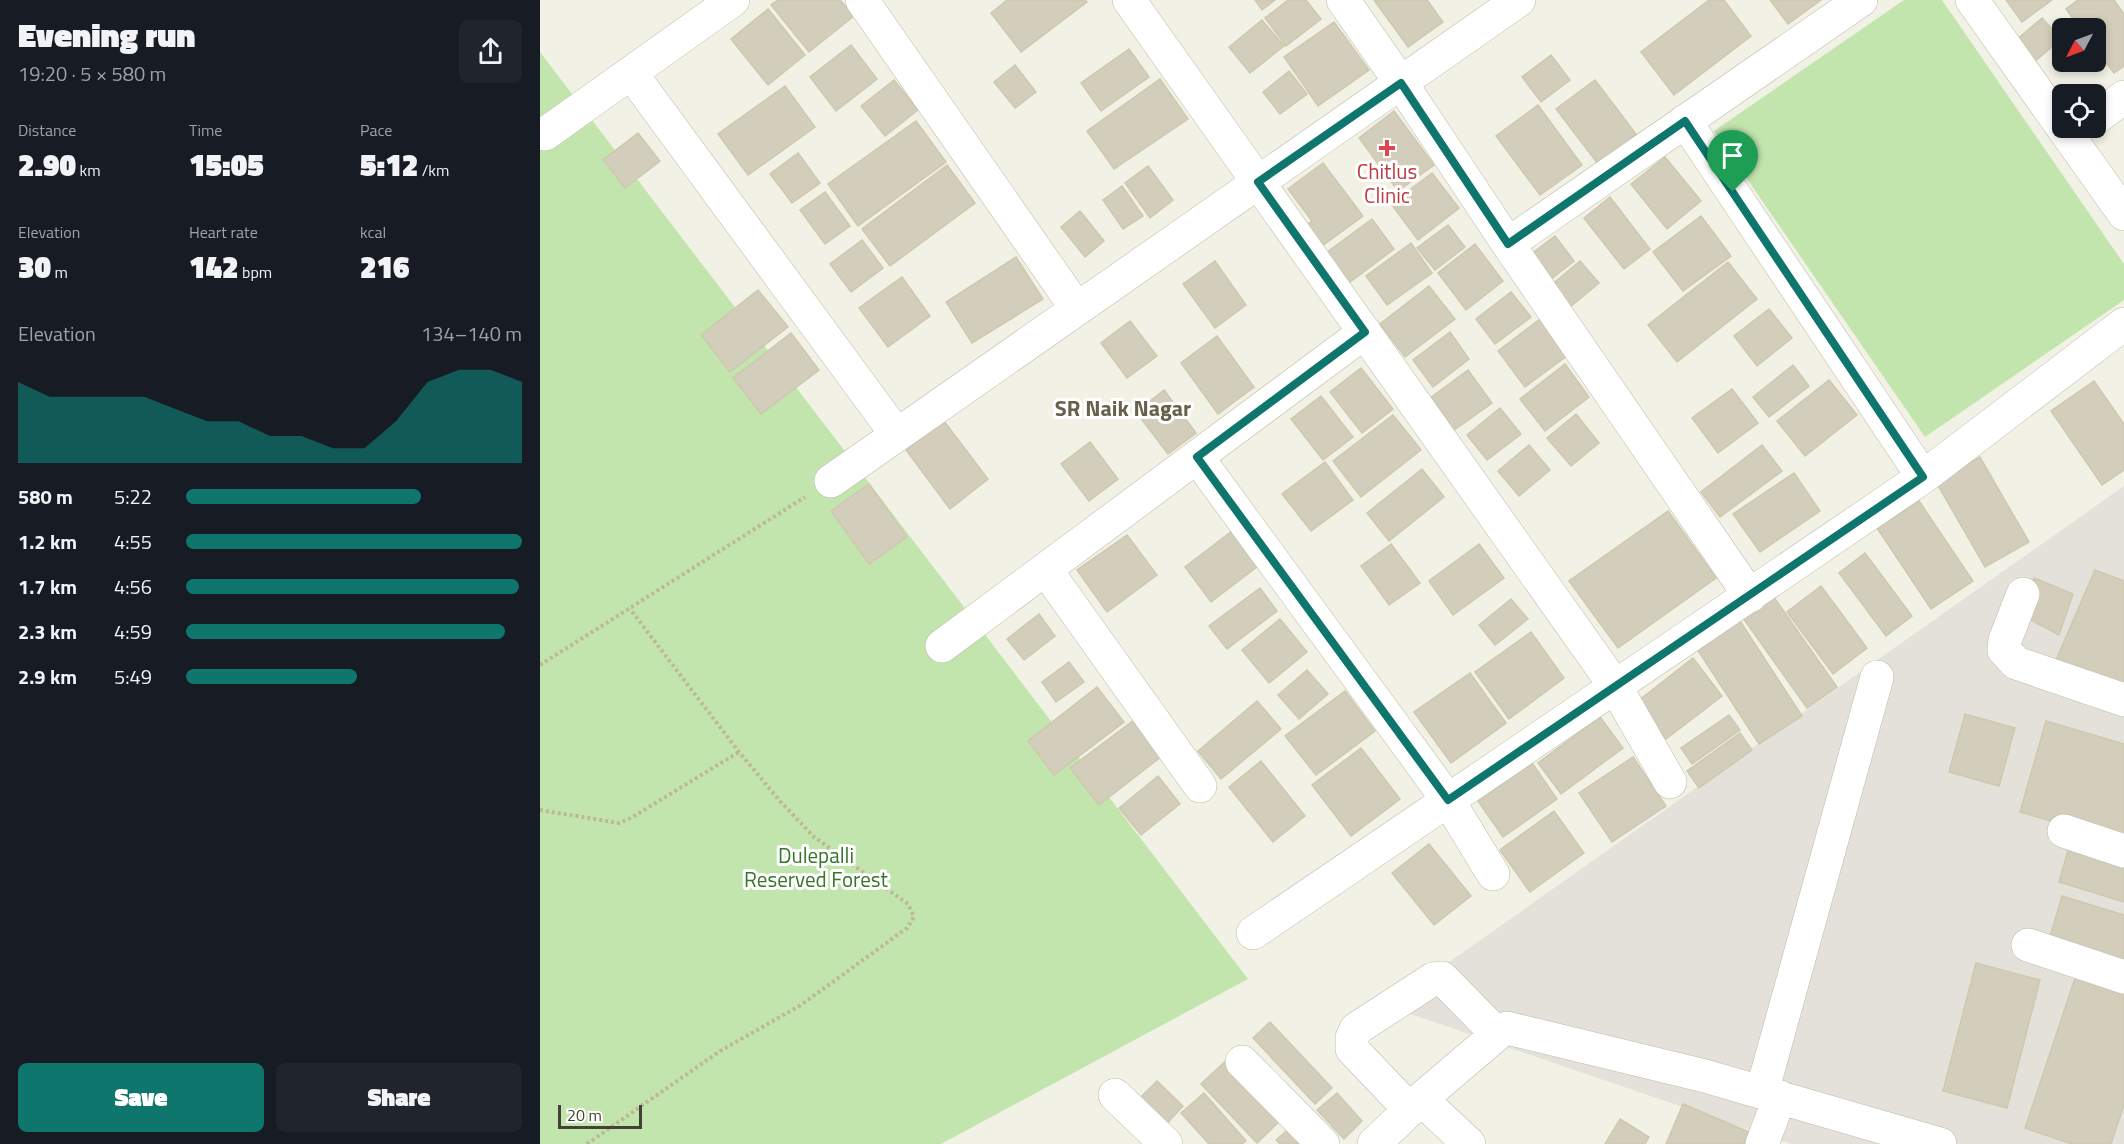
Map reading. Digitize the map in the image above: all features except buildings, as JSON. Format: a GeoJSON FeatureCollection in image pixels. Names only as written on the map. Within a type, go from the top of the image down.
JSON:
{"type":"FeatureCollection","features":[{"type":"Feature","properties":{"kind":"street"},"geometry":{"type":"LineString","coordinates":[[545,134],[733,0]]}},
{"type":"Feature","properties":{"kind":"street"},"geometry":{"type":"LineString","coordinates":[[862,0],[1077,309]]}},
{"type":"Feature","properties":{"kind":"street"},"geometry":{"type":"LineString","coordinates":[[1129,0],[1616,686],[1670,782]]}},
{"type":"Feature","properties":{"kind":"street"},"geometry":{"type":"LineString","coordinates":[[1343,0],[1750,596]]}},
{"type":"Feature","properties":{"kind":"street"},"geometry":{"type":"LineString","coordinates":[[831,481],[1520,0]]}},
{"type":"Feature","properties":{"kind":"street"},"geometry":{"type":"LineString","coordinates":[[1971,0],[2052,103]]}},
{"type":"Feature","properties":{"kind":"street"},"geometry":{"type":"LineString","coordinates":[[1508,244],[1851,3]]}},
{"type":"Feature","properties":{"kind":"street"},"geometry":{"type":"LineString","coordinates":[[631,73],[897,435]]}},
{"type":"Feature","properties":{"kind":"street"},"geometry":{"type":"LineString","coordinates":[[2106,110],[2124,97]]}},
{"type":"Feature","properties":{"kind":"street"},"geometry":{"type":"LineString","coordinates":[[1685,121],[1923,477]]}},
{"type":"Feature","properties":{"kind":"street"},"geometry":{"type":"LineString","coordinates":[[2079,138],[2124,214]]}},
{"type":"Feature","properties":{"kind":"street"},"geometry":{"type":"LineString","coordinates":[[1253,933],[1923,477],[2124,324]]}},
{"type":"Feature","properties":{"kind":"street"},"geometry":{"type":"LineString","coordinates":[[942,646],[1365,332]]}},
{"type":"Feature","properties":{"kind":"street"},"geometry":{"type":"LineString","coordinates":[[1197,457],[1448,800],[1493,873]]}},
{"type":"Feature","properties":{"kind":"street"},"geometry":{"type":"LineString","coordinates":[[1046,570],[1200,786]]}},
{"type":"Feature","properties":{"kind":"street"},"geometry":{"type":"LineString","coordinates":[[2023,594],[2006,640],[2004,650],[2009,658],[2016,663],[2124,700]]}},
{"type":"Feature","properties":{"kind":"street"},"geometry":{"type":"LineString","coordinates":[[1762,1144],[1771,1095],[1876,677]]}},
{"type":"Feature","properties":{"kind":"street"},"geometry":{"type":"LineString","coordinates":[[2064,831],[2124,851]]}},
{"type":"Feature","properties":{"kind":"street"},"geometry":{"type":"LineString","coordinates":[[2028,945],[2124,977]]}},
{"type":"Feature","properties":{"kind":"street"},"geometry":{"type":"LineString","coordinates":[[1469,1144],[1416,1105],[1352,1049],[1352,1038],[1356,1029],[1434,979],[1442,978],[1497,1034]]}},
{"type":"Feature","properties":{"kind":"street"},"geometry":{"type":"LineString","coordinates":[[1374,1144],[1497,1034],[1507,1028],[1514,1028],[1705,1076],[1940,1144]]}},
{"type":"Feature","properties":{"kind":"street"},"geometry":{"type":"LineString","coordinates":[[1242,1062],[1323,1144]]}},
{"type":"Feature","properties":{"kind":"street"},"geometry":{"type":"LineString","coordinates":[[1116,1095],[1166,1144]]}},
{"type":"Feature","properties":{"kind":"path"},"geometry":{"type":"LineString","coordinates":[[540,665],[831,481]]}},
{"type":"Feature","properties":{"kind":"path"},"geometry":{"type":"LineString","coordinates":[[587,1144],[720,1051],[801,1005],[907,928],[914,917],[908,904],[814,837],[780,801],[739,752],[630,609]]}},
{"type":"Feature","properties":{"kind":"path"},"geometry":{"type":"LineString","coordinates":[[540,810],[619,823],[631,818],[739,752]]}},
{"type":"Feature","properties":{"kind":"shaded area"},"geometry":{"type":"Polygon","coordinates":[[[2124,486],[2124,1144],[1791,1144],[1387,1006],[2124,486]]]}},
{"type":"Feature","properties":{"kind":"green space"},"geometry":{"type":"Polygon","coordinates":[[[1904,0],[1942,0],[2124,264],[2124,300],[1925,437],[1714,131],[1904,0]]]}},
{"type":"Feature","properties":{"kind":"green space","name":"Dulepalli Reserved Forest"},"geometry":{"type":"Polygon","coordinates":[[[540,52],[1248,979],[941,1144],[540,1144],[540,52]]]}},
{"type":"Feature","properties":{"kind":"place","name":"Chitlus Clinic"},"geometry":{"type":"Point","coordinates":[1387,148]}},
{"type":"Feature","properties":{"kind":"district","name":"SR Naik Nagar"},"geometry":{"type":"Point","coordinates":[1123,408]}},
{"type":"Feature","properties":{"kind":"route"},"geometry":{"type":"LineString","coordinates":[[1401,83],[1508,244],[1685,121],[1733,192],[1923,477],[1448,800],[1197,457],[1365,332],[1258,182],[1401,83]]}}]}
